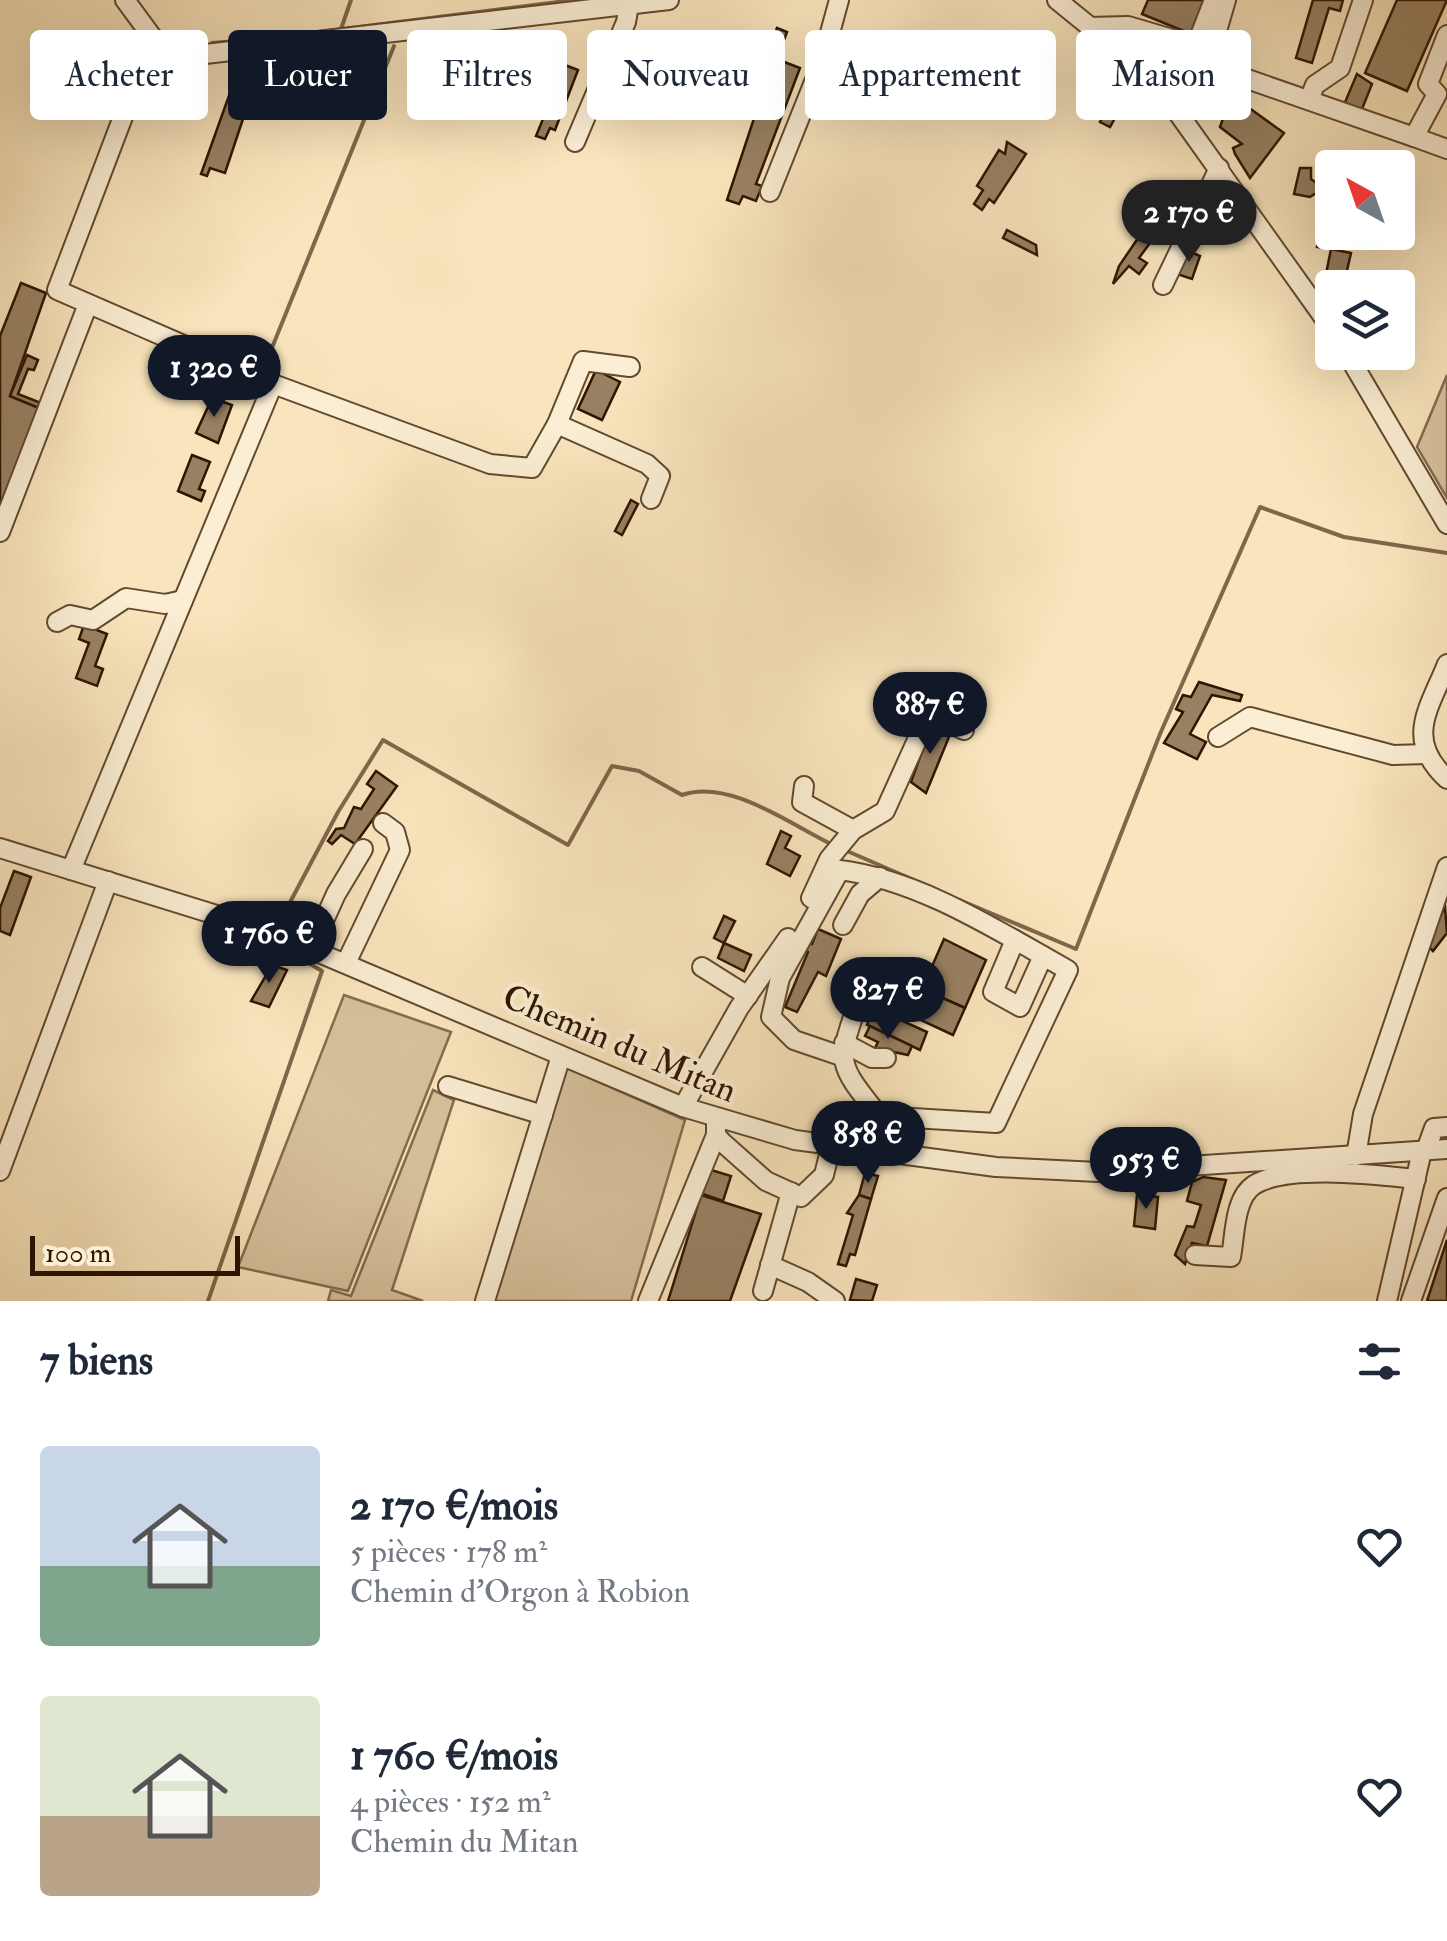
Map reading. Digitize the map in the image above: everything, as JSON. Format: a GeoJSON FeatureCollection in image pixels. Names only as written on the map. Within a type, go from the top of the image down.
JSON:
{"type":"FeatureCollection","features":[{"type":"Feature","properties":{"kind":"street"},"geometry":{"type":"LineString","coordinates":[[124,0],[147,30]]}},
{"type":"Feature","properties":{"kind":"street"},"geometry":{"type":"LineString","coordinates":[[208,54],[668,0]]}},
{"type":"Feature","properties":{"kind":"street"},"geometry":{"type":"LineString","coordinates":[[770,192],[822,62],[839,0]]}},
{"type":"Feature","properties":{"kind":"street"},"geometry":{"type":"LineString","coordinates":[[1057,0],[1094,30]]}},
{"type":"Feature","properties":{"kind":"street"},"geometry":{"type":"LineString","coordinates":[[1309,100],[1315,85],[1340,68],[1362,0]]}},
{"type":"Feature","properties":{"kind":"street"},"geometry":{"type":"LineString","coordinates":[[1089,26],[1128,26],[1196,46],[1219,3]]}},
{"type":"Feature","properties":{"kind":"street"},"geometry":{"type":"LineString","coordinates":[[1214,30],[1219,3]]}},
{"type":"Feature","properties":{"kind":"street"},"geometry":{"type":"LineString","coordinates":[[575,142],[626,22],[629,5]]}},
{"type":"Feature","properties":{"kind":"street"},"geometry":{"type":"LineString","coordinates":[[1414,137],[1437,94],[1428,84],[1447,35]]}},
{"type":"Feature","properties":{"kind":"street"},"geometry":{"type":"LineString","coordinates":[[1251,80],[1447,150]]}},
{"type":"Feature","properties":{"kind":"street"},"geometry":{"type":"LineString","coordinates":[[122,120],[58,290],[273,384],[490,464],[518,469],[532,468],[557,424],[583,361],[630,367]]}},
{"type":"Feature","properties":{"kind":"street"},"geometry":{"type":"LineString","coordinates":[[1184,120],[1315,305]]}},
{"type":"Feature","properties":{"kind":"street"},"geometry":{"type":"LineString","coordinates":[[1163,285],[1219,168]]}},
{"type":"Feature","properties":{"kind":"street"},"geometry":{"type":"LineString","coordinates":[[0,532],[88,304]]}},
{"type":"Feature","properties":{"kind":"street"},"geometry":{"type":"LineString","coordinates":[[1357,370],[1447,524]]}},
{"type":"Feature","properties":{"kind":"street"},"geometry":{"type":"LineString","coordinates":[[71,870],[273,384]]}},
{"type":"Feature","properties":{"kind":"street"},"geometry":{"type":"LineString","coordinates":[[557,424],[647,464],[660,476],[651,499]]}},
{"type":"Feature","properties":{"kind":"street"},"geometry":{"type":"LineString","coordinates":[[57,622],[70,615],[93,620],[126,598],[165,604],[183,600]]}},
{"type":"Feature","properties":{"kind":"street"},"geometry":{"type":"LineString","coordinates":[[1447,664],[1423,723],[1426,754],[1447,779]]}},
{"type":"Feature","properties":{"kind":"street"},"geometry":{"type":"LineString","coordinates":[[684,1108],[748,996],[771,968],[813,878],[853,830],[886,811],[922,729],[935,717],[964,730]]}},
{"type":"Feature","properties":{"kind":"street"},"geometry":{"type":"LineString","coordinates":[[1218,738],[1250,717],[1393,755],[1426,754]]}},
{"type":"Feature","properties":{"kind":"street"},"geometry":{"type":"LineString","coordinates":[[804,786],[802,802],[808,808],[853,830]]}},
{"type":"Feature","properties":{"kind":"street"},"geometry":{"type":"LineString","coordinates":[[346,963],[400,850],[395,832],[383,823]]}},
{"type":"Feature","properties":{"kind":"street","name":"Chemin du Mitan"},"geometry":{"type":"LineString","coordinates":[[0,848],[346,963],[684,1108],[716,1128],[996,1166],[1098,1172],[1447,1149]]}},
{"type":"Feature","properties":{"kind":"street"},"geometry":{"type":"LineString","coordinates":[[311,950],[336,894],[363,849]]}},
{"type":"Feature","properties":{"kind":"street"},"geometry":{"type":"LineString","coordinates":[[1356,1156],[1362,1114],[1447,866]]}},
{"type":"Feature","properties":{"kind":"street"},"geometry":{"type":"LineString","coordinates":[[860,996],[844,1050],[844,1071],[879,1116],[996,1123],[1068,970],[1016,940],[880,877],[840,870],[780,978],[771,1017],[794,1040],[844,1050],[872,1058],[886,1058]]}},
{"type":"Feature","properties":{"kind":"street"},"geometry":{"type":"LineString","coordinates":[[843,925],[860,894],[880,877]]}},
{"type":"Feature","properties":{"kind":"street"},"geometry":{"type":"LineString","coordinates":[[0,1171],[108,881]]}},
{"type":"Feature","properties":{"kind":"street"},"geometry":{"type":"LineString","coordinates":[[1016,940],[993,992],[1020,1007],[1043,956]]}},
{"type":"Feature","properties":{"kind":"street"},"geometry":{"type":"LineString","coordinates":[[702,968],[748,996]]}},
{"type":"Feature","properties":{"kind":"street"},"geometry":{"type":"LineString","coordinates":[[485,1301],[561,1056]]}},
{"type":"Feature","properties":{"kind":"street"},"geometry":{"type":"LineString","coordinates":[[448,1086],[543,1115]]}},
{"type":"Feature","properties":{"kind":"street"},"geometry":{"type":"LineString","coordinates":[[868,1150],[879,1116]]}},
{"type":"Feature","properties":{"kind":"street"},"geometry":{"type":"LineString","coordinates":[[1387,1301],[1424,1150],[1434,1128],[1447,1127]]}},
{"type":"Feature","properties":{"kind":"street"},"geometry":{"type":"LineString","coordinates":[[648,1301],[716,1128],[766,1180],[800,1196],[824,1175],[831,1146]]}},
{"type":"Feature","properties":{"kind":"street"},"geometry":{"type":"LineString","coordinates":[[1194,1254],[1231,1258],[1240,1203],[1254,1186],[1285,1177],[1328,1174],[1416,1178]]}},
{"type":"Feature","properties":{"kind":"street"},"geometry":{"type":"LineString","coordinates":[[763,1291],[790,1192]]}},
{"type":"Feature","properties":{"kind":"street"},"geometry":{"type":"LineString","coordinates":[[1410,1301],[1447,1198]]}},
{"type":"Feature","properties":{"kind":"street"},"geometry":{"type":"LineString","coordinates":[[770,1265],[808,1282],[834,1301]]}},
{"type":"Feature","properties":{"kind":"shaded area"},"geometry":{"type":"Polygon","coordinates":[[[1447,375],[1447,498],[1417,447],[1447,375]]]}},
{"type":"Feature","properties":{"kind":"shaded area"},"geometry":{"type":"Polygon","coordinates":[[[344,995],[451,1032],[348,1291],[238,1267],[344,995]]]}},
{"type":"Feature","properties":{"kind":"shaded area"},"geometry":{"type":"Polygon","coordinates":[[[563,1066],[685,1120],[631,1301],[490,1301],[563,1066]]]}},
{"type":"Feature","properties":{"kind":"shaded area"},"geometry":{"type":"Polygon","coordinates":[[[433,1090],[454,1100],[392,1290],[423,1301],[328,1301],[331,1290],[351,1296],[433,1090]]]}},
{"type":"Feature","properties":{"kind":"building"},"geometry":{"type":"Polygon","coordinates":[[[1148,0],[1205,0],[1193,30],[1181,30],[1142,14],[1148,0]]]}},
{"type":"Feature","properties":{"kind":"building"},"geometry":{"type":"Polygon","coordinates":[[[1313,0],[1343,0],[1340,11],[1329,8],[1312,63],[1296,58],[1313,0]]]}},
{"type":"Feature","properties":{"kind":"building"},"geometry":{"type":"Polygon","coordinates":[[[1397,0],[1447,0],[1407,91],[1365,73],[1397,0]]]}},
{"type":"Feature","properties":{"kind":"building"},"geometry":{"type":"Polygon","coordinates":[[[785,62],[800,68],[785,108],[785,62]]]}},
{"type":"Feature","properties":{"kind":"building"},"geometry":{"type":"Polygon","coordinates":[[[567,66],[578,70],[567,99],[567,66]]]}},
{"type":"Feature","properties":{"kind":"building"},"geometry":{"type":"Polygon","coordinates":[[[1357,74],[1372,84],[1360,114],[1343,107],[1357,74]]]}},
{"type":"Feature","properties":{"kind":"building"},"geometry":{"type":"Polygon","coordinates":[[[228,98],[228,120],[243,120],[225,173],[210,168],[207,176],[201,174],[228,98]]]}},
{"type":"Feature","properties":{"kind":"building"},"geometry":{"type":"Polygon","coordinates":[[[1251,109],[1284,133],[1250,178],[1233,148],[1242,144],[1220,127],[1222,120],[1251,120],[1251,109]]]}},
{"type":"Feature","properties":{"kind":"building"},"geometry":{"type":"Polygon","coordinates":[[[543,120],[559,120],[545,139],[536,136],[543,120]]]}},
{"type":"Feature","properties":{"kind":"building"},"geometry":{"type":"Polygon","coordinates":[[[753,120],[780,120],[756,184],[762,186],[756,201],[743,196],[739,204],[727,200],[753,120]]]}},
{"type":"Feature","properties":{"kind":"building"},"geometry":{"type":"Polygon","coordinates":[[[1007,142],[1026,154],[994,203],[989,199],[982,210],[974,204],[983,190],[977,186],[999,150],[1005,154],[1007,142]]]}},
{"type":"Feature","properties":{"kind":"building"},"geometry":{"type":"Polygon","coordinates":[[[1300,168],[1311,168],[1311,179],[1315,182],[1315,194],[1310,197],[1294,194],[1300,168]]]}},
{"type":"Feature","properties":{"kind":"building"},"geometry":{"type":"Polygon","coordinates":[[[1147,213],[1180,227],[1174,240],[1158,232],[1139,258],[1147,263],[1139,274],[1129,266],[1113,284],[1119,266],[1145,228],[1139,224],[1147,213]]]}},
{"type":"Feature","properties":{"kind":"building"},"geometry":{"type":"Polygon","coordinates":[[[1007,230],[1036,245],[1037,255],[1003,238],[1007,230]]]}},
{"type":"Feature","properties":{"kind":"building"},"geometry":{"type":"Polygon","coordinates":[[[1186,250],[1200,256],[1192,279],[1177,274],[1186,250]]]}},
{"type":"Feature","properties":{"kind":"building"},"geometry":{"type":"Polygon","coordinates":[[[1331,250],[1351,253],[1347,270],[1327,270],[1331,250]]]}},
{"type":"Feature","properties":{"kind":"building"},"geometry":{"type":"Polygon","coordinates":[[[21,283],[46,293],[10,396],[44,410],[0,508],[0,336],[21,283]]]}},
{"type":"Feature","properties":{"kind":"building"},"geometry":{"type":"Polygon","coordinates":[[[27,355],[38,360],[34,370],[28,369],[18,394],[46,405],[44,410],[10,396],[27,355]]]}},
{"type":"Feature","properties":{"kind":"building"},"geometry":{"type":"Polygon","coordinates":[[[596,370],[620,382],[602,420],[578,409],[596,370]]]}},
{"type":"Feature","properties":{"kind":"building"},"geometry":{"type":"Polygon","coordinates":[[[212,398],[232,405],[218,443],[196,433],[212,398]]]}},
{"type":"Feature","properties":{"kind":"building"},"geometry":{"type":"Polygon","coordinates":[[[192,455],[210,462],[199,489],[205,491],[201,501],[178,491],[192,455]]]}},
{"type":"Feature","properties":{"kind":"building"},"geometry":{"type":"Polygon","coordinates":[[[631,500],[638,504],[622,535],[615,531],[631,500]]]}},
{"type":"Feature","properties":{"kind":"building"},"geometry":{"type":"Polygon","coordinates":[[[84,625],[107,634],[95,666],[103,669],[97,686],[76,678],[89,643],[79,639],[84,625]]]}},
{"type":"Feature","properties":{"kind":"building"},"geometry":{"type":"Polygon","coordinates":[[[1199,682],[1242,695],[1240,701],[1212,695],[1190,734],[1206,742],[1197,759],[1164,743],[1183,712],[1176,709],[1183,695],[1191,697],[1199,682]]]}},
{"type":"Feature","properties":{"kind":"building"},"geometry":{"type":"Polygon","coordinates":[[[932,724],[951,732],[926,793],[911,782],[932,724]]]}},
{"type":"Feature","properties":{"kind":"building"},"geometry":{"type":"Polygon","coordinates":[[[376,771],[397,786],[355,844],[341,835],[332,844],[328,841],[336,829],[344,828],[354,807],[361,809],[374,789],[367,784],[376,771]]]}},
{"type":"Feature","properties":{"kind":"building"},"geometry":{"type":"Polygon","coordinates":[[[781,831],[791,836],[785,848],[800,856],[790,876],[767,864],[781,831]]]}},
{"type":"Feature","properties":{"kind":"building"},"geometry":{"type":"Polygon","coordinates":[[[14,871],[31,877],[10,935],[0,931],[0,908],[14,871]]]}},
{"type":"Feature","properties":{"kind":"building"},"geometry":{"type":"Polygon","coordinates":[[[1445,907],[1447,933],[1433,951],[1426,944],[1445,907]]]}},
{"type":"Feature","properties":{"kind":"building"},"geometry":{"type":"Polygon","coordinates":[[[724,916],[735,921],[724,943],[714,938],[724,916]]]}},
{"type":"Feature","properties":{"kind":"building"},"geometry":{"type":"Polygon","coordinates":[[[818,929],[841,939],[826,976],[818,972],[797,1012],[785,1007],[808,952],[802,949],[806,941],[812,944],[818,929]]]}},
{"type":"Feature","properties":{"kind":"building"},"geometry":{"type":"Polygon","coordinates":[[[944,939],[986,960],[965,1008],[922,989],[944,939]]]}},
{"type":"Feature","properties":{"kind":"building"},"geometry":{"type":"Polygon","coordinates":[[[724,943],[751,955],[744,971],[718,958],[724,943]]]}},
{"type":"Feature","properties":{"kind":"building"},"geometry":{"type":"Polygon","coordinates":[[[862,962],[965,1008],[953,1035],[852,988],[862,962]]]}},
{"type":"Feature","properties":{"kind":"building"},"geometry":{"type":"Polygon","coordinates":[[[272,965],[287,970],[269,1007],[251,1001],[272,965]]]}},
{"type":"Feature","properties":{"kind":"building"},"geometry":{"type":"Polygon","coordinates":[[[874,1008],[927,1032],[920,1050],[867,1025],[874,1008]]]}},
{"type":"Feature","properties":{"kind":"building"},"geometry":{"type":"Polygon","coordinates":[[[870,1026],[912,1046],[908,1055],[875,1048],[878,1042],[865,1036],[870,1026]]]}},
{"type":"Feature","properties":{"kind":"building"},"geometry":{"type":"Polygon","coordinates":[[[708,1169],[731,1176],[723,1201],[700,1193],[708,1169]]]}},
{"type":"Feature","properties":{"kind":"building"},"geometry":{"type":"Polygon","coordinates":[[[865,1173],[878,1176],[871,1199],[859,1195],[865,1173]]]}},
{"type":"Feature","properties":{"kind":"building"},"geometry":{"type":"Polygon","coordinates":[[[1203,1177],[1226,1180],[1207,1246],[1192,1243],[1185,1264],[1175,1255],[1187,1226],[1194,1227],[1201,1205],[1187,1201],[1192,1182],[1203,1177]]]}},
{"type":"Feature","properties":{"kind":"building"},"geometry":{"type":"Polygon","coordinates":[[[701,1195],[761,1214],[730,1301],[668,1301],[701,1195]]]}},
{"type":"Feature","properties":{"kind":"building"},"geometry":{"type":"Polygon","coordinates":[[[859,1195],[871,1199],[855,1255],[850,1254],[846,1266],[838,1264],[853,1215],[847,1213],[859,1195]]]}},
{"type":"Feature","properties":{"kind":"building"},"geometry":{"type":"Polygon","coordinates":[[[1137,1195],[1158,1197],[1155,1229],[1134,1226],[1137,1195]]]}},
{"type":"Feature","properties":{"kind":"building"},"geometry":{"type":"Polygon","coordinates":[[[1447,1240],[1447,1301],[1427,1301],[1447,1240]]]}},
{"type":"Feature","properties":{"kind":"building"},"geometry":{"type":"Polygon","coordinates":[[[856,1279],[877,1285],[872,1301],[850,1300],[856,1279]]]}},
{"type":"Feature","properties":{"kind":"waterway"},"geometry":{"type":"LineString","coordinates":[[341,29],[351,0]]}},
{"type":"Feature","properties":{"kind":"waterway"},"geometry":{"type":"LineString","coordinates":[[335,30],[574,0]]}},
{"type":"Feature","properties":{"kind":"waterway"},"geometry":{"type":"LineString","coordinates":[[212,43],[228,42]]}},
{"type":"Feature","properties":{"kind":"waterway"},"geometry":{"type":"LineString","coordinates":[[259,369],[263,370],[394,46]]}},
{"type":"Feature","properties":{"kind":"waterway"},"geometry":{"type":"LineString","coordinates":[[103,301],[241,361]]}},
{"type":"Feature","properties":{"kind":"waterway"},"geometry":{"type":"LineString","coordinates":[[938,891],[1076,949],[1160,734],[1260,507],[1344,537],[1447,553]]}},
{"type":"Feature","properties":{"kind":"waterway"},"geometry":{"type":"LineString","coordinates":[[279,923],[338,812],[383,740],[568,845],[612,766],[639,771],[682,795],[700,791],[739,798],[833,845]]}},
{"type":"Feature","properties":{"kind":"waterway"},"geometry":{"type":"LineString","coordinates":[[847,851],[930,887]]}},
{"type":"Feature","properties":{"kind":"waterway"},"geometry":{"type":"LineString","coordinates":[[208,1301],[322,971],[273,942]]}}]}
